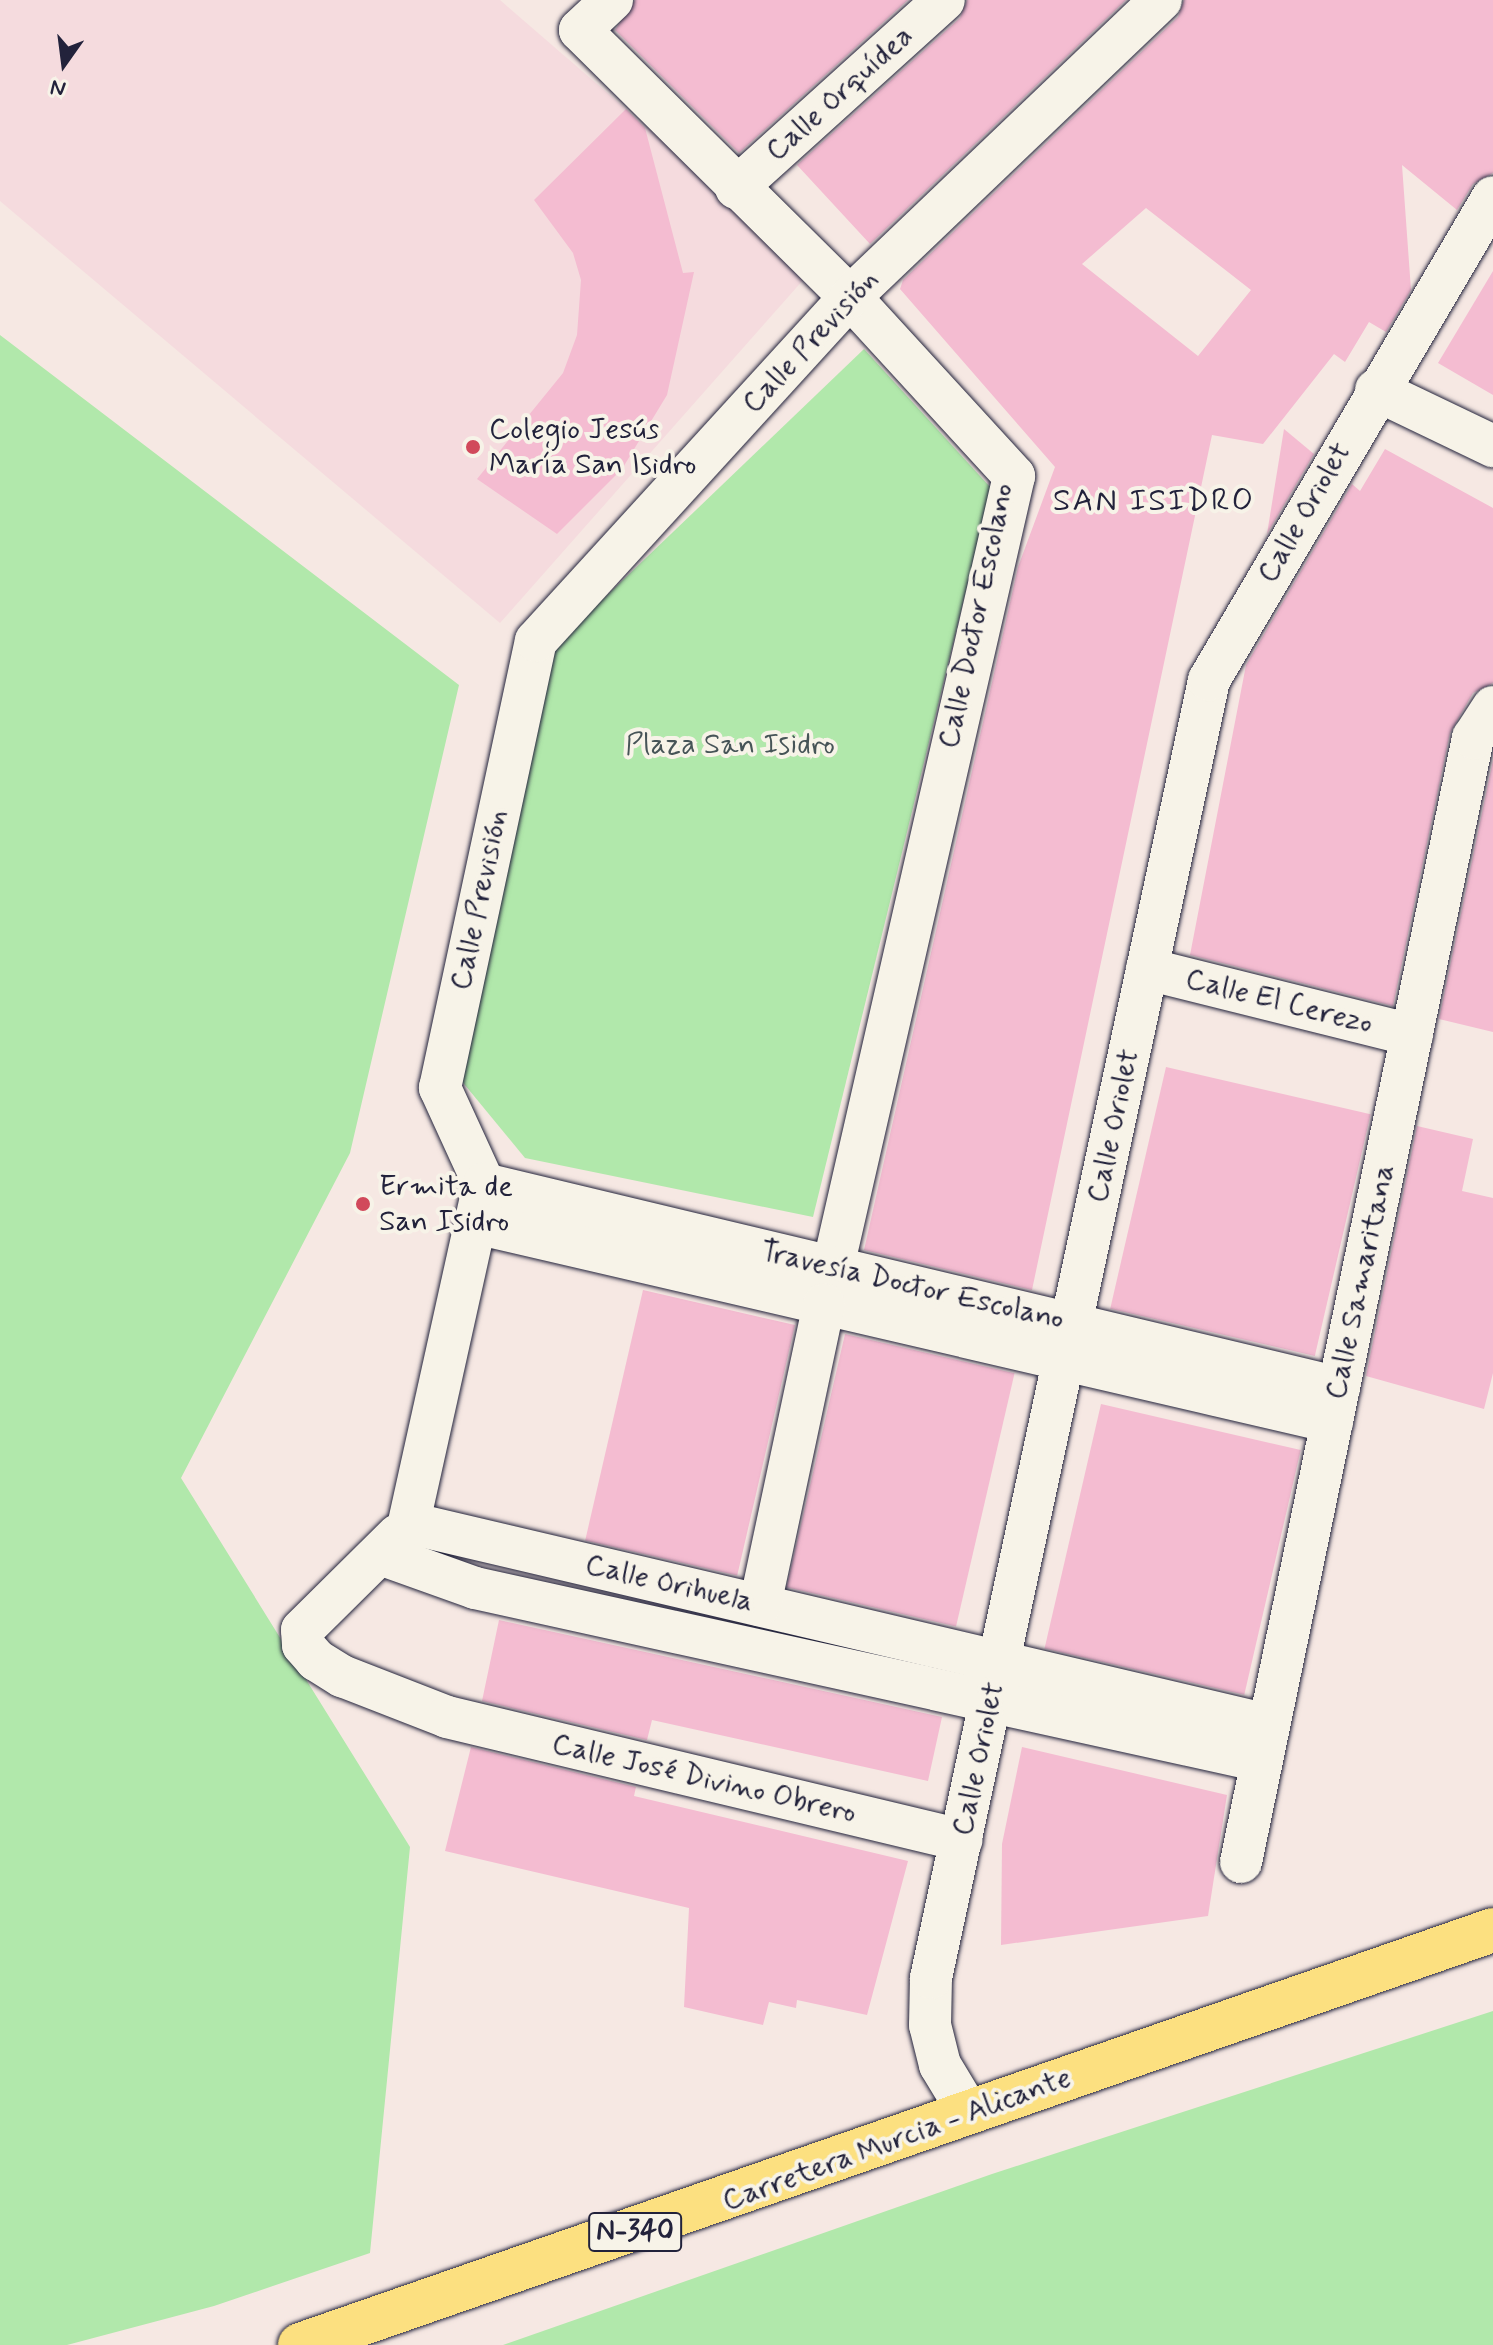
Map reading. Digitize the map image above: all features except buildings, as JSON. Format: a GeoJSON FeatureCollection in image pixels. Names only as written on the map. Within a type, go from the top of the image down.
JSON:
{"type":"FeatureCollection","features":[{"type":"Feature","properties":{"kind":"highway","name":"Carretera Murcia - Alicante"},"geometry":{"type":"LineString","coordinates":[[300,2345],[1493,1930]]}},
{"type":"Feature","properties":{"kind":"street","name":"Calle Doctor Escolano"},"geometry":{"type":"LineString","coordinates":[[612,0],[580,30],[736,188],[850,297],[1014,476],[829,1286]]}},
{"type":"Feature","properties":{"kind":"street","name":"Calle Orquídea"},"geometry":{"type":"LineString","coordinates":[[736,188],[944,0]]}},
{"type":"Feature","properties":{"kind":"street","name":"Calle Previsión"},"geometry":{"type":"LineString","coordinates":[[480,1204],[440,1088],[536,641],[850,297],[1161,0]]}},
{"type":"Feature","properties":{"kind":"street","name":"Calle Oriolet"},"geometry":{"type":"LineString","coordinates":[[969,2113],[940,2065],[930,2025],[931,1978],[1209,680],[1376,390],[1493,197]]}},
{"type":"Feature","properties":{"kind":"street"},"geometry":{"type":"LineString","coordinates":[[1376,390],[1493,446]]}},
{"type":"Feature","properties":{"kind":"street","name":"Calle Samaritana"},"geometry":{"type":"LineString","coordinates":[[1241,1862],[1473,738],[1493,707]]}},
{"type":"Feature","properties":{"kind":"street","name":"Calle El Cerezo"},"geometry":{"type":"LineString","coordinates":[[1147,969],[1412,1035]]}},
{"type":"Feature","properties":{"kind":"street"},"geometry":{"type":"LineString","coordinates":[[480,1204],[409,1523],[380,1554],[475,1588],[991,1702],[1264,1743]]}},
{"type":"Feature","properties":{"kind":"street","name":"Travesía Doctor Escolano"},"geometry":{"type":"LineString","coordinates":[[480,1204],[1336,1405]]}},
{"type":"Feature","properties":{"kind":"street"},"geometry":{"type":"LineString","coordinates":[[760,1605],[829,1286]]}},
{"type":"Feature","properties":{"kind":"street","name":"Calle Orihuela"},"geometry":{"type":"LineString","coordinates":[[409,1523],[999,1661],[1264,1743]]}},
{"type":"Feature","properties":{"kind":"street","name":"Calle José Divino Obrero"},"geometry":{"type":"LineString","coordinates":[[380,1554],[312,1616],[302,1630],[303,1645],[342,1676],[447,1717],[961,1840]]}},
{"type":"Feature","properties":{"kind":"shaded area","name":"Colegio Jesús María San Isidro"},"geometry":{"type":"Polygon","coordinates":[[[0,0],[500,0],[812,270],[500,623],[0,201],[0,0]]]}},
{"type":"Feature","properties":{"kind":"green space"},"geometry":{"type":"Polygon","coordinates":[[[0,335],[459,685],[350,1153],[181,1478],[410,1847],[370,2253],[214,2306],[67,2345],[0,2345],[0,335]]]}},
{"type":"Feature","properties":{"kind":"green space","name":"Plaza San Isidro"},"geometry":{"type":"Polygon","coordinates":[[[864,349],[991,488],[813,1217],[525,1158],[460,1079],[553,647],[864,349]]]}},
{"type":"Feature","properties":{"kind":"green space"},"geometry":{"type":"Polygon","coordinates":[[[1493,2011],[1493,2345],[503,2345],[992,2174],[1493,2011]]]}},
{"type":"Feature","properties":{"kind":"place","name":"Colegio Jesús María San Isidro"},"geometry":{"type":"Point","coordinates":[473,447]}},
{"type":"Feature","properties":{"kind":"place","name":"Ermita de San Isidro"},"geometry":{"type":"Point","coordinates":[363,1204]}},
{"type":"Feature","properties":{"kind":"district","name":"SAN ISIDRO"},"geometry":{"type":"Point","coordinates":[1154,501]}}]}
